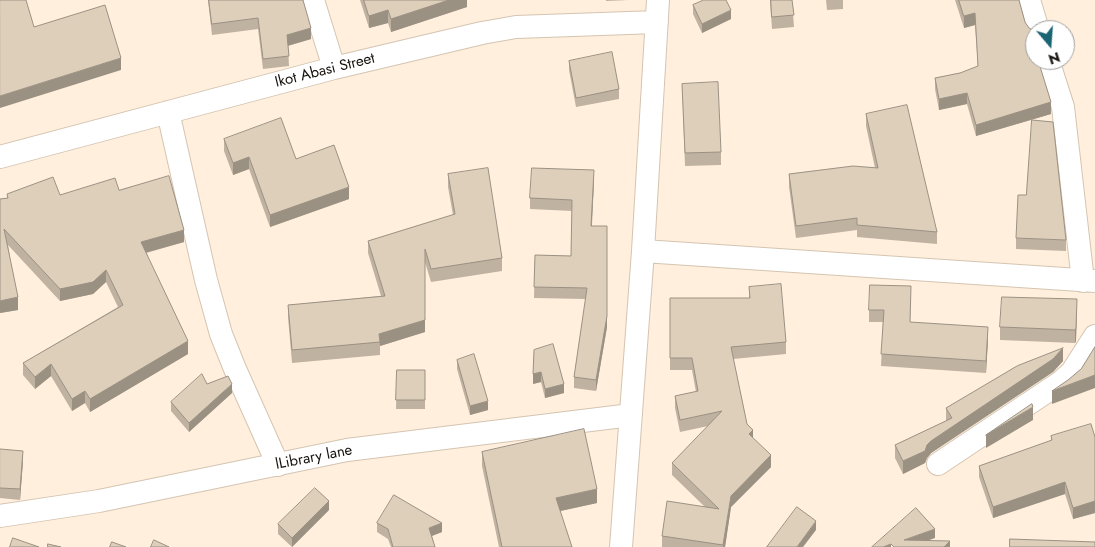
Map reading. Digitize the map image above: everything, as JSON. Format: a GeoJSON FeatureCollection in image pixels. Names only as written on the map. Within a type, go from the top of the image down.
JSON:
{"type":"FeatureCollection","features":[{"type":"Feature","properties":{"kind":"street"},"geometry":{"type":"LineString","coordinates":[[313,0],[334,68]]}},
{"type":"Feature","properties":{"kind":"street"},"geometry":{"type":"LineString","coordinates":[[1029,0],[1035,20]]}},
{"type":"Feature","properties":{"kind":"street"},"geometry":{"type":"LineString","coordinates":[[621,547],[643,251],[657,11]]}},
{"type":"Feature","properties":{"kind":"street","name":"Ikot Abasi Street"},"geometry":{"type":"LineString","coordinates":[[0,157],[334,68],[516,27],[657,11]]}},
{"type":"Feature","properties":{"kind":"street"},"geometry":{"type":"LineString","coordinates":[[643,251],[1089,281],[1063,107],[1051,70]]}},
{"type":"Feature","properties":{"kind":"street"},"geometry":{"type":"LineString","coordinates":[[168,112],[206,280],[221,334],[278,465]]}},
{"type":"Feature","properties":{"kind":"street"},"geometry":{"type":"LineString","coordinates":[[938,464],[1061,382],[1072,372],[1095,336]]}},
{"type":"Feature","properties":{"kind":"street","name":"lLibrary lane"},"geometry":{"type":"LineString","coordinates":[[0,516],[99,501],[347,450],[631,414]]}},
{"type":"Feature","properties":{"kind":"building"},"geometry":{"type":"Polygon","coordinates":[[[0,0],[26,0],[34,27],[105,5],[121,58],[0,96],[0,0]]]}},
{"type":"Feature","properties":{"kind":"building"},"geometry":{"type":"Polygon","coordinates":[[[209,0],[303,0],[311,28],[287,35],[289,56],[263,59],[258,18],[212,24],[209,0]]]}},
{"type":"Feature","properties":{"kind":"building"},"geometry":{"type":"Polygon","coordinates":[[[364,0],[449,0],[391,19],[388,10],[369,16],[364,0]]]}},
{"type":"Feature","properties":{"kind":"building"},"geometry":{"type":"Polygon","coordinates":[[[704,0],[726,0],[731,10],[702,24],[693,5],[704,0]]]}},
{"type":"Feature","properties":{"kind":"building"},"geometry":{"type":"Polygon","coordinates":[[[771,0],[792,0],[794,15],[772,17],[771,0]]]}},
{"type":"Feature","properties":{"kind":"building"},"geometry":{"type":"Polygon","coordinates":[[[959,0],[1019,0],[1025,22],[1025,70],[1041,70],[1051,102],[976,125],[967,93],[939,99],[935,78],[960,73],[978,66],[975,13],[964,16],[959,0]]]}},
{"type":"Feature","properties":{"kind":"building"},"geometry":{"type":"Polygon","coordinates":[[[612,52],[619,89],[576,98],[569,61],[612,52]]]}},
{"type":"Feature","properties":{"kind":"building"},"geometry":{"type":"Polygon","coordinates":[[[718,82],[721,152],[685,153],[682,84],[718,82]]]}},
{"type":"Feature","properties":{"kind":"building"},"geometry":{"type":"Polygon","coordinates":[[[907,105],[937,232],[857,225],[857,218],[796,226],[789,174],[853,166],[878,168],[866,114],[907,105]]]}},
{"type":"Feature","properties":{"kind":"building"},"geometry":{"type":"Polygon","coordinates":[[[281,118],[296,159],[334,145],[349,187],[270,215],[249,157],[233,163],[224,139],[281,118]]]}},
{"type":"Feature","properties":{"kind":"building"},"geometry":{"type":"Polygon","coordinates":[[[1032,120],[1053,122],[1066,240],[1016,238],[1018,195],[1026,195],[1032,120]]]}},
{"type":"Feature","properties":{"kind":"building"},"geometry":{"type":"Polygon","coordinates":[[[488,168],[502,258],[431,269],[425,249],[425,320],[379,334],[380,342],[292,350],[288,305],[385,296],[368,241],[455,214],[448,174],[488,168]]]}},
{"type":"Feature","properties":{"kind":"building"},"geometry":{"type":"Polygon","coordinates":[[[532,168],[594,170],[591,226],[607,226],[607,316],[596,380],[574,377],[587,288],[534,287],[535,255],[571,256],[572,200],[530,198],[532,168]]]}},
{"type":"Feature","properties":{"kind":"building"},"geometry":{"type":"Polygon","coordinates":[[[169,176],[184,230],[141,242],[188,341],[90,399],[85,391],[72,399],[51,364],[35,377],[23,363],[123,305],[106,270],[93,282],[60,289],[4,229],[18,297],[0,301],[0,199],[8,198],[7,194],[53,177],[60,195],[115,178],[119,190],[169,176]]]}},
{"type":"Feature","properties":{"kind":"building"},"geometry":{"type":"Polygon","coordinates":[[[781,284],[786,342],[731,347],[747,424],[753,430],[749,434],[771,455],[731,496],[723,545],[662,536],[667,501],[719,509],[672,463],[722,411],[680,420],[675,396],[698,391],[692,358],[670,358],[670,298],[750,298],[749,287],[781,284]]]}},
{"type":"Feature","properties":{"kind":"building"},"geometry":{"type":"Polygon","coordinates":[[[870,285],[911,286],[910,322],[988,327],[986,361],[881,354],[884,310],[869,310],[870,285]]]}},
{"type":"Feature","properties":{"kind":"building"},"geometry":{"type":"Polygon","coordinates":[[[1002,297],[1077,299],[1076,328],[1075,330],[1000,327],[1002,297]]]}},
{"type":"Feature","properties":{"kind":"building"},"geometry":{"type":"Polygon","coordinates":[[[553,344],[564,384],[545,389],[541,372],[533,374],[534,350],[553,344]]]}},
{"type":"Feature","properties":{"kind":"building"},"geometry":{"type":"Polygon","coordinates":[[[1095,347],[1095,375],[1052,391],[1081,369],[1095,347]]]}},
{"type":"Feature","properties":{"kind":"building"},"geometry":{"type":"Polygon","coordinates":[[[1063,348],[1053,359],[931,441],[925,451],[903,461],[895,445],[952,418],[946,408],[1017,366],[1063,348]]]}},
{"type":"Feature","properties":{"kind":"building"},"geometry":{"type":"Polygon","coordinates":[[[474,354],[488,401],[470,406],[457,360],[474,354]]]}},
{"type":"Feature","properties":{"kind":"building"},"geometry":{"type":"Polygon","coordinates":[[[397,370],[425,370],[425,400],[396,400],[397,370]]]}},
{"type":"Feature","properties":{"kind":"building"},"geometry":{"type":"Polygon","coordinates":[[[202,374],[207,384],[228,376],[232,384],[189,423],[171,402],[202,374]]]}},
{"type":"Feature","properties":{"kind":"building"},"geometry":{"type":"Polygon","coordinates":[[[1032,404],[1033,407],[986,435],[1032,404]]]}},
{"type":"Feature","properties":{"kind":"building"},"geometry":{"type":"Polygon","coordinates":[[[1091,424],[1095,437],[1095,501],[1073,508],[1065,482],[993,507],[979,466],[1052,440],[1051,436],[1091,424]]]}},
{"type":"Feature","properties":{"kind":"building"},"geometry":{"type":"Polygon","coordinates":[[[584,429],[597,489],[556,498],[572,547],[502,547],[482,452],[584,429]]]}},
{"type":"Feature","properties":{"kind":"building"},"geometry":{"type":"Polygon","coordinates":[[[0,449],[23,451],[20,489],[0,488],[0,449]]]}},
{"type":"Feature","properties":{"kind":"building"},"geometry":{"type":"Polygon","coordinates":[[[315,488],[329,501],[292,538],[278,524],[315,488]]]}},
{"type":"Feature","properties":{"kind":"building"},"geometry":{"type":"Polygon","coordinates":[[[394,495],[442,523],[429,528],[435,547],[393,547],[388,529],[377,523],[394,495]]]}},
{"type":"Feature","properties":{"kind":"building"},"geometry":{"type":"Polygon","coordinates":[[[797,507],[816,521],[797,547],[767,547],[797,507]]]}},
{"type":"Feature","properties":{"kind":"building"},"geometry":{"type":"Polygon","coordinates":[[[916,508],[935,529],[904,540],[950,541],[944,547],[894,547],[891,544],[883,547],[872,547],[916,508]]]}},
{"type":"Feature","properties":{"kind":"building"},"geometry":{"type":"Polygon","coordinates":[[[13,538],[39,547],[10,547],[13,538]]]}},
{"type":"Feature","properties":{"kind":"building"},"geometry":{"type":"Polygon","coordinates":[[[1010,539],[1095,542],[1095,547],[1010,547],[1010,539]]]}},
{"type":"Feature","properties":{"kind":"building"},"geometry":{"type":"Polygon","coordinates":[[[154,540],[169,547],[151,547],[154,540]]]}},
{"type":"Feature","properties":{"kind":"building"},"geometry":{"type":"Polygon","coordinates":[[[112,542],[126,547],[110,547],[112,542]]]}},
{"type":"Feature","properties":{"kind":"building"},"geometry":{"type":"Polygon","coordinates":[[[48,544],[61,547],[48,547],[48,544]]]}}]}
